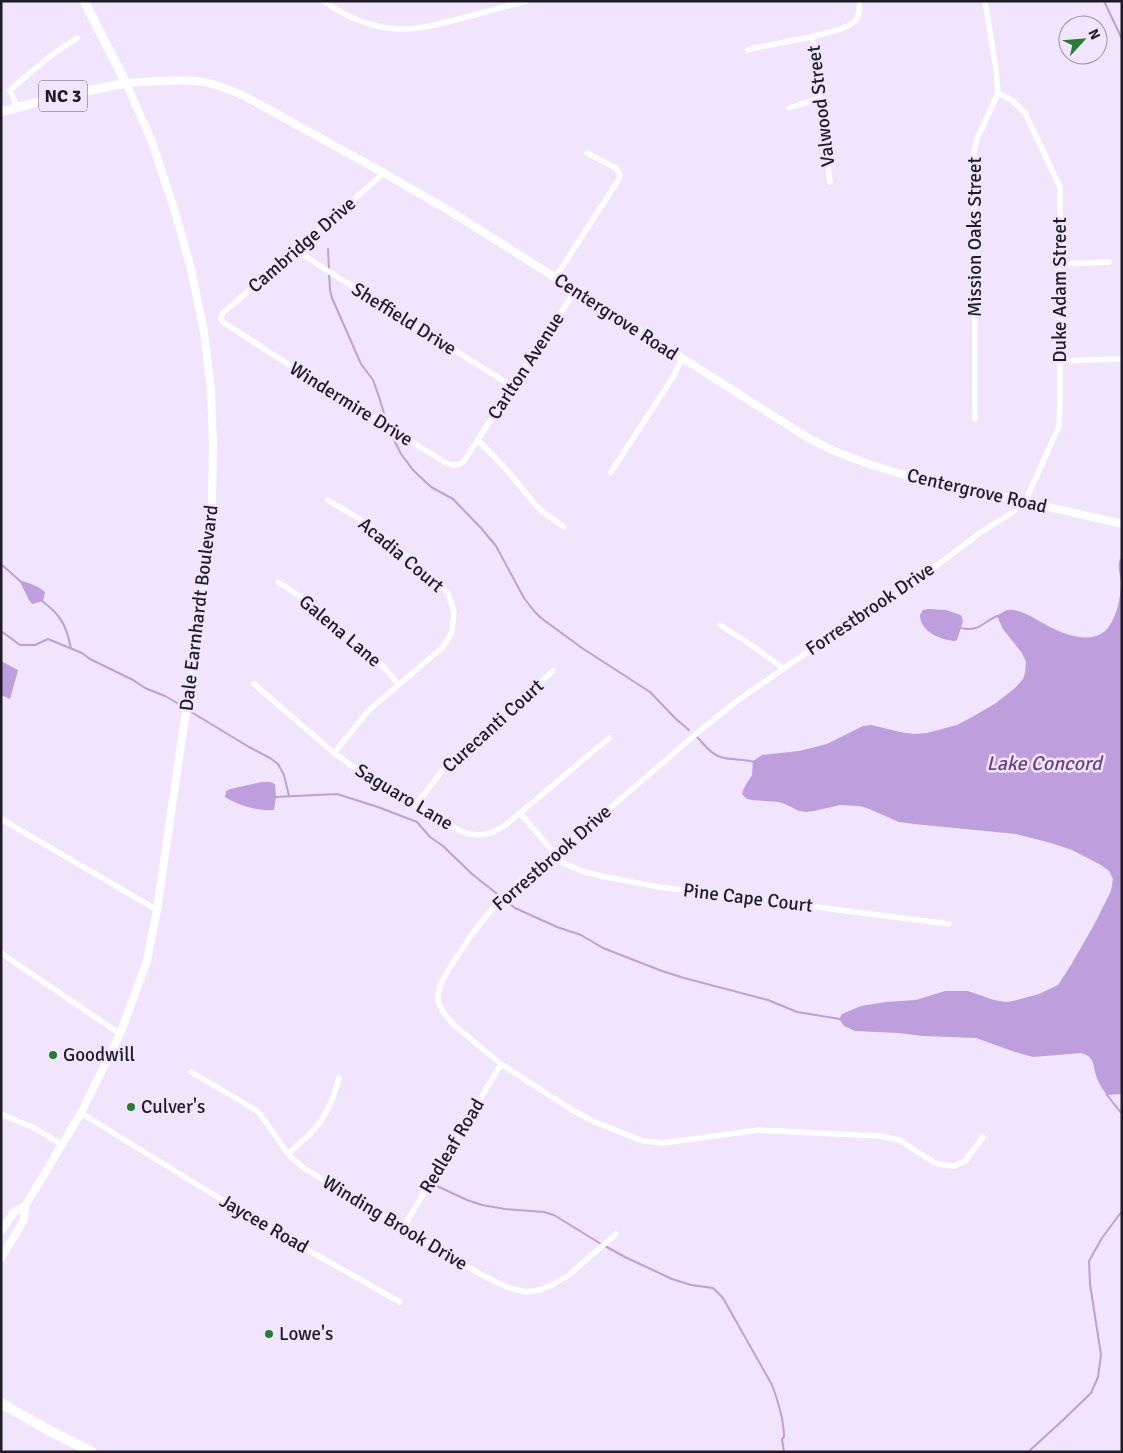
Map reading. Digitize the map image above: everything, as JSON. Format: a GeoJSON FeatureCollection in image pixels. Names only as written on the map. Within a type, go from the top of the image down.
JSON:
{"type":"FeatureCollection","features":[{"type":"Feature","properties":{"kind":"highway"},"geometry":{"type":"LineString","coordinates":[[1,1402],[48,1430],[92,1452]]}},
{"type":"Feature","properties":{"kind":"main road","name":"Dale Earnhardt Boulevard"},"geometry":{"type":"LineString","coordinates":[[1,1258],[24,1220],[25,1206],[81,1113],[120,1034],[146,961],[157,910],[207,566],[212,502],[211,389],[203,326],[191,269],[176,215],[152,142],[126,83],[84,1]]}},
{"type":"Feature","properties":{"kind":"main road","name":"Centergrove Road"},"geometry":{"type":"LineString","coordinates":[[126,83],[198,81],[225,87],[246,96],[453,213],[682,359],[810,439],[831,450],[882,468],[948,485],[1122,524]]}},
{"type":"Feature","properties":{"kind":"main road","name":"NC 3"},"geometry":{"type":"LineString","coordinates":[[1,112],[53,98],[126,83]]}},
{"type":"Feature","properties":{"kind":"main road","name":"Dale Earnhardt Boulevard"},"geometry":{"type":"LineString","coordinates":[[1,1231],[14,1212],[25,1206]]}},
{"type":"Feature","properties":{"kind":"street"},"geometry":{"type":"LineString","coordinates":[[323,1],[341,12],[366,23],[406,29],[443,23],[526,1]]}},
{"type":"Feature","properties":{"kind":"street","name":"Valwood Street"},"geometry":{"type":"LineString","coordinates":[[830,182],[812,36],[848,27],[858,16],[860,1]]}},
{"type":"Feature","properties":{"kind":"street","name":"Mission Oaks Street"},"geometry":{"type":"LineString","coordinates":[[975,419],[974,152],[977,139],[998,93],[985,1]]}},
{"type":"Feature","properties":{"kind":"street"},"geometry":{"type":"LineString","coordinates":[[748,50],[812,36]]}},
{"type":"Feature","properties":{"kind":"street"},"geometry":{"type":"LineString","coordinates":[[17,107],[10,90],[49,57],[77,38]]}},
{"type":"Feature","properties":{"kind":"street","name":"Duke Adam Street"},"geometry":{"type":"LineString","coordinates":[[998,93],[1013,100],[1025,113],[1060,187],[1058,426],[1023,502]]}},
{"type":"Feature","properties":{"kind":"street"},"geometry":{"type":"LineString","coordinates":[[789,108],[820,98]]}},
{"type":"Feature","properties":{"kind":"street"},"geometry":{"type":"LineString","coordinates":[[555,278],[619,179],[620,175],[616,168],[587,154]]}},
{"type":"Feature","properties":{"kind":"street","name":"Cambridge Drive"},"geometry":{"type":"LineString","coordinates":[[221,318],[223,313],[384,173]]}},
{"type":"Feature","properties":{"kind":"street","name":"Sheffield Drive"},"geometry":{"type":"LineString","coordinates":[[297,249],[309,259],[513,387]]}},
{"type":"Feature","properties":{"kind":"street"},"geometry":{"type":"LineString","coordinates":[[1060,264],[1108,262]]}},
{"type":"Feature","properties":{"kind":"street","name":"Carlton Avenue"},"geometry":{"type":"LineString","coordinates":[[478,440],[575,291]]}},
{"type":"Feature","properties":{"kind":"street","name":"Windermire Drive"},"geometry":{"type":"LineString","coordinates":[[221,318],[236,331],[446,463],[458,465],[464,461],[478,440]]}},
{"type":"Feature","properties":{"kind":"street"},"geometry":{"type":"LineString","coordinates":[[611,472],[682,359]]}},
{"type":"Feature","properties":{"kind":"street"},"geometry":{"type":"LineString","coordinates":[[1060,360],[1120,359]]}},
{"type":"Feature","properties":{"kind":"street"},"geometry":{"type":"LineString","coordinates":[[478,440],[505,468],[534,503],[564,527]]}},
{"type":"Feature","properties":{"kind":"street","name":"Acadia Court"},"geometry":{"type":"LineString","coordinates":[[328,500],[374,528],[438,583],[448,593],[454,612],[452,632],[443,647],[370,710],[334,753]]}},
{"type":"Feature","properties":{"kind":"street","name":"Forrestbrook Drive"},"geometry":{"type":"LineString","coordinates":[[982,1137],[965,1161],[954,1166],[935,1163],[899,1140],[879,1136],[759,1130],[662,1143],[643,1141],[595,1122],[572,1110],[501,1064],[454,1025],[443,1012],[438,1001],[439,990],[449,968],[491,910],[508,892],[737,701],[783,668],[894,597],[983,531],[1010,514],[1023,502]]}},
{"type":"Feature","properties":{"kind":"street","name":"Galena Lane"},"geometry":{"type":"LineString","coordinates":[[278,582],[309,602],[383,666],[398,684]]}},
{"type":"Feature","properties":{"kind":"street"},"geometry":{"type":"LineString","coordinates":[[720,625],[783,668]]}},
{"type":"Feature","properties":{"kind":"street","name":"Curecanti Court"},"geometry":{"type":"LineString","coordinates":[[416,805],[448,763],[553,671]]}},
{"type":"Feature","properties":{"kind":"street","name":"Saguaro Lane"},"geometry":{"type":"LineString","coordinates":[[254,684],[334,753],[364,775],[450,826],[468,834],[480,835],[494,832],[507,824],[610,738]]}},
{"type":"Feature","properties":{"kind":"street","name":"Pine Cape Court"},"geometry":{"type":"LineString","coordinates":[[520,813],[553,854],[562,862],[570,867],[606,877],[631,882],[948,924]]}},
{"type":"Feature","properties":{"kind":"street"},"geometry":{"type":"LineString","coordinates":[[1,819],[157,910]]}},
{"type":"Feature","properties":{"kind":"street"},"geometry":{"type":"LineString","coordinates":[[1,953],[120,1034]]}},
{"type":"Feature","properties":{"kind":"street","name":"Redleaf Road"},"geometry":{"type":"LineString","coordinates":[[403,1228],[501,1064]]}},
{"type":"Feature","properties":{"kind":"street","name":"Winding Brook Drive"},"geometry":{"type":"LineString","coordinates":[[191,1072],[254,1109],[261,1115],[288,1154],[304,1168],[482,1275],[509,1288],[526,1292],[540,1290],[554,1284],[569,1275],[616,1234]]}},
{"type":"Feature","properties":{"kind":"street"},"geometry":{"type":"LineString","coordinates":[[288,1154],[320,1122],[336,1092],[339,1078]]}},
{"type":"Feature","properties":{"kind":"street","name":"Jaycee Road"},"geometry":{"type":"LineString","coordinates":[[81,1113],[269,1228],[400,1302]]}},
{"type":"Feature","properties":{"kind":"street"},"geometry":{"type":"LineString","coordinates":[[1,1114],[34,1128],[63,1144]]}},
{"type":"Feature","properties":{"kind":"water","name":"Lake Concord"},"geometry":{"type":"Polygon","coordinates":[[[1120,559],[1122,559],[1122,1094],[1107,1095],[1095,1073],[1093,1062],[1089,1057],[1081,1053],[1033,1057],[976,1038],[855,1031],[844,1026],[839,1019],[842,1014],[861,1006],[916,1000],[945,991],[968,991],[1006,1002],[1039,994],[1058,985],[1094,925],[1111,891],[1113,879],[1109,871],[1101,865],[1072,850],[1016,834],[899,822],[859,806],[840,805],[806,812],[779,802],[747,799],[742,794],[752,775],[753,761],[762,755],[799,751],[827,744],[863,726],[871,725],[914,734],[927,733],[957,725],[974,716],[996,703],[1015,688],[1023,679],[1025,673],[1026,662],[1022,653],[1003,629],[997,616],[1007,610],[1018,611],[1056,630],[1071,635],[1087,638],[1101,634],[1107,629],[1118,607],[1121,588],[1120,559]]]}},
{"type":"Feature","properties":{"kind":"water"},"geometry":{"type":"Polygon","coordinates":[[[19,580],[36,586],[45,592],[43,601],[32,604],[19,580]]]}},
{"type":"Feature","properties":{"kind":"water"},"geometry":{"type":"Polygon","coordinates":[[[923,610],[946,610],[961,615],[963,621],[957,640],[938,637],[927,630],[921,621],[920,615],[923,610]]]}},
{"type":"Feature","properties":{"kind":"water"},"geometry":{"type":"Polygon","coordinates":[[[1,661],[18,670],[10,699],[1,695],[1,661]]]}},
{"type":"Feature","properties":{"kind":"water"},"geometry":{"type":"Polygon","coordinates":[[[262,782],[275,784],[274,810],[249,807],[225,797],[226,791],[230,789],[262,782]]]}},
{"type":"Feature","properties":{"kind":"waterway"},"geometry":{"type":"LineString","coordinates":[[1104,1],[1122,39]]}},
{"type":"Feature","properties":{"kind":"waterway"},"geometry":{"type":"LineString","coordinates":[[328,249],[329,269]]}},
{"type":"Feature","properties":{"kind":"waterway"},"geometry":{"type":"LineString","coordinates":[[329,273],[332,298],[361,364],[373,380],[387,423]]}},
{"type":"Feature","properties":{"kind":"waterway"},"geometry":{"type":"LineString","coordinates":[[389,430],[401,454],[413,470],[431,487],[453,499],[496,546],[524,598],[534,611],[582,648],[650,692],[689,730]]}},
{"type":"Feature","properties":{"kind":"waterway"},"geometry":{"type":"LineString","coordinates":[[1,564],[20,581]]}},
{"type":"Feature","properties":{"kind":"waterway"},"geometry":{"type":"LineString","coordinates":[[42,601],[62,621],[71,648]]}},
{"type":"Feature","properties":{"kind":"waterway"},"geometry":{"type":"LineString","coordinates":[[961,628],[976,628],[999,616]]}},
{"type":"Feature","properties":{"kind":"waterway"},"geometry":{"type":"LineString","coordinates":[[1,631],[20,645],[35,645],[48,639],[82,653],[90,659],[184,707]]}},
{"type":"Feature","properties":{"kind":"waterway"},"geometry":{"type":"LineString","coordinates":[[188,710],[278,764],[284,775],[289,796]]}},
{"type":"Feature","properties":{"kind":"waterway"},"geometry":{"type":"LineString","coordinates":[[697,737],[709,750],[718,756],[754,762]]}},
{"type":"Feature","properties":{"kind":"waterway"},"geometry":{"type":"LineString","coordinates":[[275,797],[337,794],[417,822],[430,837],[443,846],[472,874],[515,908],[557,927],[581,935],[603,948],[662,971],[768,1000],[797,1012],[840,1019]]}},
{"type":"Feature","properties":{"kind":"waterway"},"geometry":{"type":"LineString","coordinates":[[1108,1094],[1122,1114]]}},
{"type":"Feature","properties":{"kind":"waterway"},"geometry":{"type":"LineString","coordinates":[[437,1186],[482,1205],[544,1212],[554,1215],[601,1244]]}},
{"type":"Feature","properties":{"kind":"waterway"},"geometry":{"type":"LineString","coordinates":[[1028,1452],[1091,1393],[1098,1377],[1101,1355],[1090,1284],[1089,1261],[1102,1238],[1122,1211]]}},
{"type":"Feature","properties":{"kind":"waterway"},"geometry":{"type":"LineString","coordinates":[[605,1246],[672,1279],[691,1285],[713,1288],[723,1298],[772,1385],[782,1417],[784,1452]]}},
{"type":"Feature","properties":{"kind":"place","name":"Goodwill"},"geometry":{"type":"Point","coordinates":[53,1055]}},
{"type":"Feature","properties":{"kind":"place","name":"Culver's"},"geometry":{"type":"Point","coordinates":[131,1107]}},
{"type":"Feature","properties":{"kind":"place","name":"Lowe's"},"geometry":{"type":"Point","coordinates":[269,1334]}}]}
